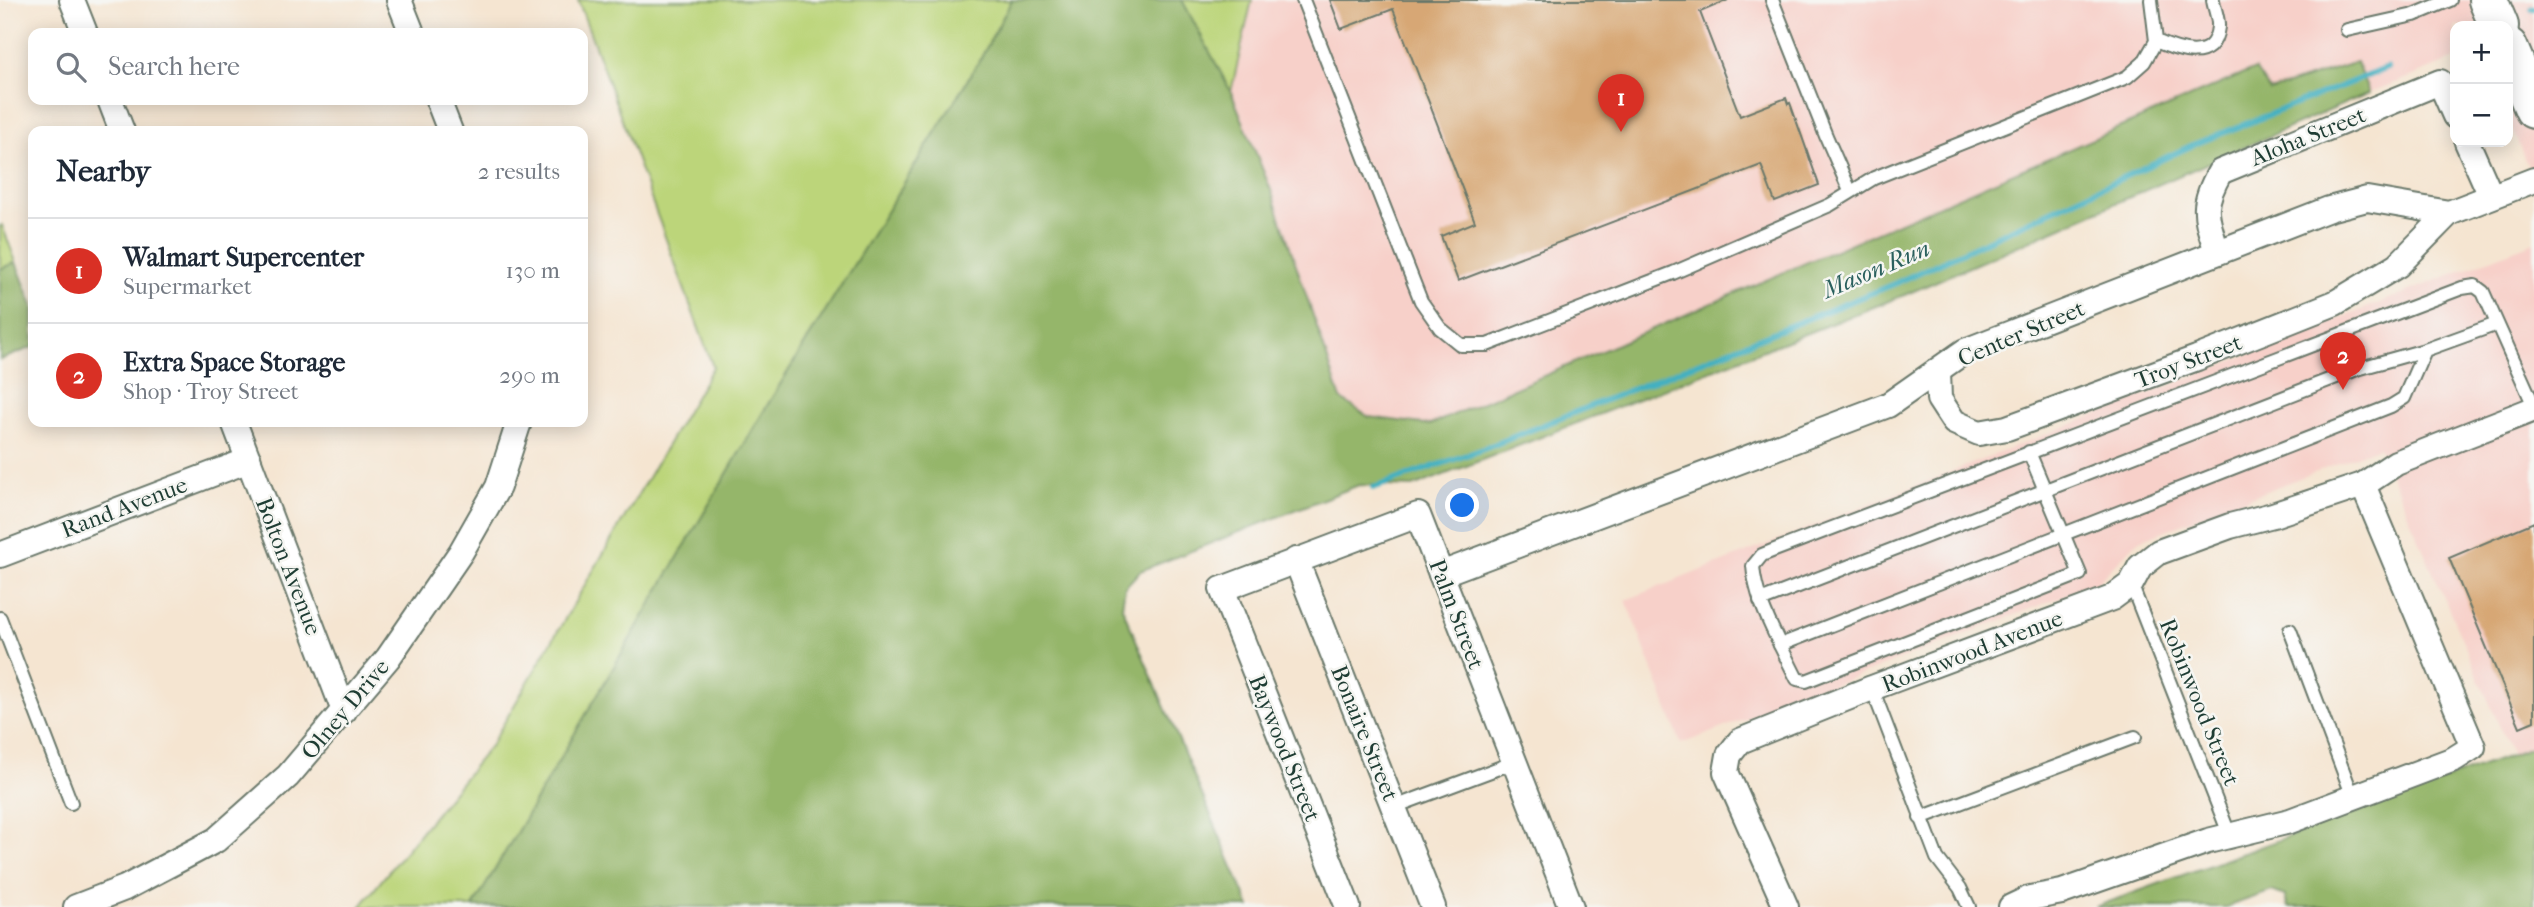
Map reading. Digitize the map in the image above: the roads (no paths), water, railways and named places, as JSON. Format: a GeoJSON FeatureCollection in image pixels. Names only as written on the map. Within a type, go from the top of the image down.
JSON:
{"type":"FeatureCollection","features":[{"type":"Feature","properties":{"kind":"main road"},"geometry":{"type":"LineString","coordinates":[[2488,0],[2497,21]]}},
{"type":"Feature","properties":{"kind":"main road"},"geometry":{"type":"LineString","coordinates":[[2513,59],[2534,110]]}},
{"type":"Feature","properties":{"kind":"street"},"geometry":{"type":"LineString","coordinates":[[72,0],[83,28]]}},
{"type":"Feature","properties":{"kind":"street"},"geometry":{"type":"LineString","coordinates":[[399,0],[410,28]]}},
{"type":"Feature","properties":{"kind":"street","name":"Aloha Street"},"geometry":{"type":"LineString","coordinates":[[2217,252],[2206,215],[2207,194],[2220,172],[2440,82],[2450,105]]}},
{"type":"Feature","properties":{"kind":"street"},"geometry":{"type":"LineString","coordinates":[[112,105],[120,126]]}},
{"type":"Feature","properties":{"kind":"street"},"geometry":{"type":"LineString","coordinates":[[440,105],[448,126]]}},
{"type":"Feature","properties":{"kind":"street"},"geometry":{"type":"LineString","coordinates":[[2469,147],[2491,196]]}},
{"type":"Feature","properties":{"kind":"street"},"geometry":{"type":"LineString","coordinates":[[2449,213],[2534,180]]}},
{"type":"Feature","properties":{"kind":"street","name":"Center Street"},"geometry":{"type":"LineString","coordinates":[[1441,574],[1888,405],[1965,351],[2329,209],[2367,200],[2449,213]]}},
{"type":"Feature","properties":{"kind":"street","name":"Troy Street"},"geometry":{"type":"LineString","coordinates":[[1938,371],[1939,399],[1954,422],[1979,433],[2007,428],[2197,358],[2335,303],[2398,265],[2449,213]]}},
{"type":"Feature","properties":{"kind":"street","name":"Robinwood Avenue"},"geometry":{"type":"LineString","coordinates":[[1786,907],[1726,772],[1729,755],[1740,741],[1872,688],[2112,598],[2131,584],[2140,568],[2159,552],[2230,526],[2273,515],[2363,485],[2396,463],[2534,408]]}},
{"type":"Feature","properties":{"kind":"street","name":"Bolton Avenue"},"geometry":{"type":"LineString","coordinates":[[236,427],[344,711]]}},
{"type":"Feature","properties":{"kind":"street","name":"Olney Drive"},"geometry":{"type":"LineString","coordinates":[[76,907],[125,888],[216,840],[288,776],[388,658],[461,552],[498,487],[517,427]]}},
{"type":"Feature","properties":{"kind":"street","name":"Rand Avenue"},"geometry":{"type":"LineString","coordinates":[[0,555],[249,460]]}},
{"type":"Feature","properties":{"kind":"street"},"geometry":{"type":"LineString","coordinates":[[2011,907],[2030,898],[2062,892],[2208,841],[2290,821],[2454,759],[2473,747],[2363,485]]}},
{"type":"Feature","properties":{"kind":"street","name":"Palm Street"},"geometry":{"type":"LineString","coordinates":[[1222,589],[1418,515],[1571,907]]}},
{"type":"Feature","properties":{"kind":"street","name":"Bonaire Street"},"geometry":{"type":"LineString","coordinates":[[1296,560],[1433,907]]}},
{"type":"Feature","properties":{"kind":"street","name":"Baywood Street"},"geometry":{"type":"LineString","coordinates":[[1222,589],[1348,907]]}},
{"type":"Feature","properties":{"kind":"lane"},"geometry":{"type":"LineString","coordinates":[[1303,0],[1421,301],[1440,328],[1461,345],[1488,345],[1660,278],[1830,205],[1874,178],[2127,77],[2144,62],[2156,41],[2151,0]]}},
{"type":"Feature","properties":{"kind":"lane"},"geometry":{"type":"LineString","coordinates":[[1772,0],[1850,191]]}},
{"type":"Feature","properties":{"kind":"lane"},"geometry":{"type":"LineString","coordinates":[[2156,41],[2179,52],[2200,51],[2212,44],[2219,26],[2213,0]]}},
{"type":"Feature","properties":{"kind":"lane"},"geometry":{"type":"LineString","coordinates":[[2347,30],[2414,15],[2450,0]]}},
{"type":"Feature","properties":{"kind":"lane"},"geometry":{"type":"LineString","coordinates":[[2029,453],[2080,574],[1806,681],[1797,679],[1760,601],[1753,566],[1762,555],[2029,453],[2462,288],[2475,286],[2483,292],[2534,408]]}},
{"type":"Feature","properties":{"kind":"lane"},"geometry":{"type":"LineString","coordinates":[[1760,601],[2357,369],[2425,350],[2497,324]]}},
{"type":"Feature","properties":{"kind":"lane"},"geometry":{"type":"LineString","coordinates":[[1780,645],[2391,406],[2404,398],[2425,350]]}},
{"type":"Feature","properties":{"kind":"lane","name":"Robinwood Street"},"geometry":{"type":"LineString","coordinates":[[2131,584],[2230,836]]}},
{"type":"Feature","properties":{"kind":"lane"},"geometry":{"type":"LineString","coordinates":[[0,618],[71,803]]}},
{"type":"Feature","properties":{"kind":"lane"},"geometry":{"type":"LineString","coordinates":[[2290,630],[2353,797]]}},
{"type":"Feature","properties":{"kind":"lane"},"geometry":{"type":"LineString","coordinates":[[1872,688],[1937,858],[1960,888],[1969,907]]}},
{"type":"Feature","properties":{"kind":"lane"},"geometry":{"type":"LineString","coordinates":[[1920,818],[2135,737]]}},
{"type":"Feature","properties":{"kind":"lane"},"geometry":{"type":"LineString","coordinates":[[1394,807],[1515,762]]}},
{"type":"Feature","properties":{"kind":"waterway","name":"Mason Run"},"geometry":{"type":"LineString","coordinates":[[1373,488],[1486,448],[1894,284],[2195,144],[2387,68]]}},
{"type":"Feature","properties":{"kind":"place","name":"Walmart Supercenter"},"geometry":{"type":"Point","coordinates":[1621,132]}},
{"type":"Feature","properties":{"kind":"place","name":"Extra Space Storage"},"geometry":{"type":"Point","coordinates":[2343,390]}}]}
